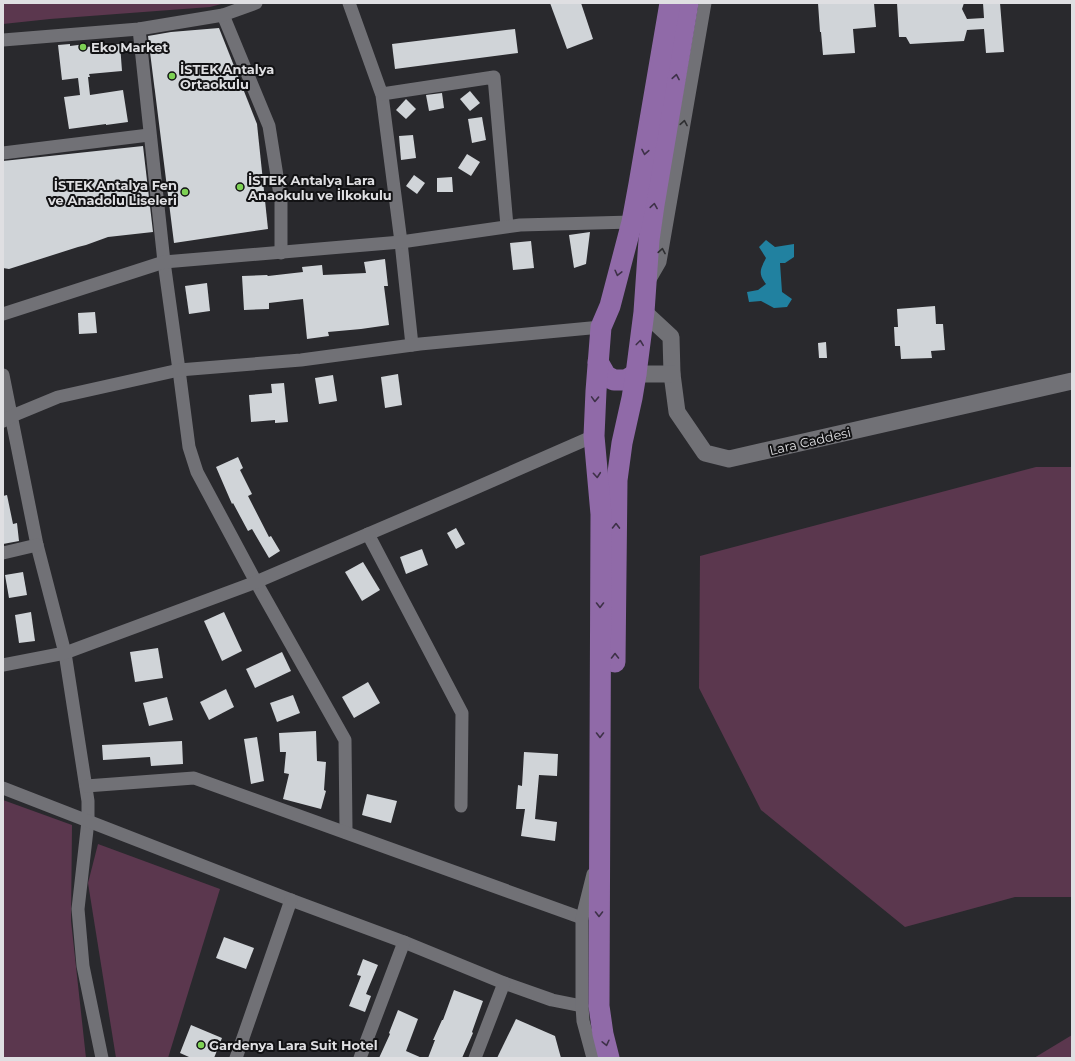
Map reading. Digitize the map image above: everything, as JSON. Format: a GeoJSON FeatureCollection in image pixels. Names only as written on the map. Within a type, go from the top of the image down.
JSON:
{"type":"FeatureCollection","features":[{"type":"Feature","properties":{"kind":"main road"},"geometry":{"type":"LineString","coordinates":[[609,1058],[599,1006],[601,514],[594,436],[598,362],[601,327],[610,306],[632,222],[670,3]]}},
{"type":"Feature","properties":{"kind":"main road"},"geometry":{"type":"LineString","coordinates":[[624,1058],[614,1004],[612,965],[617,480],[622,443],[636,374],[644,312],[649,240],[654,205],[688,3]]}},
{"type":"Feature","properties":{"kind":"main road"},"geometry":{"type":"LineString","coordinates":[[610,306],[628,306],[644,312]]}},
{"type":"Feature","properties":{"kind":"main road"},"geometry":{"type":"LineString","coordinates":[[598,362],[606,376],[614,380],[626,380],[636,374]]}},
{"type":"Feature","properties":{"kind":"street"},"geometry":{"type":"LineString","coordinates":[[3,40],[138,29],[223,15],[256,3]]}},
{"type":"Feature","properties":{"kind":"street"},"geometry":{"type":"LineString","coordinates":[[349,3],[382,94],[401,242],[412,345]]}},
{"type":"Feature","properties":{"kind":"street"},"geometry":{"type":"LineString","coordinates":[[646,286],[660,262],[705,3]]}},
{"type":"Feature","properties":{"kind":"street"},"geometry":{"type":"LineString","coordinates":[[223,15],[270,126],[281,201],[281,253]]}},
{"type":"Feature","properties":{"kind":"street"},"geometry":{"type":"LineString","coordinates":[[138,29],[164,262],[189,447],[197,472],[256,582],[345,740],[345,832]]}},
{"type":"Feature","properties":{"kind":"street"},"geometry":{"type":"LineString","coordinates":[[382,94],[494,77],[507,226]]}},
{"type":"Feature","properties":{"kind":"street"},"geometry":{"type":"LineString","coordinates":[[3,153],[150,134]]}},
{"type":"Feature","properties":{"kind":"street"},"geometry":{"type":"LineString","coordinates":[[3,314],[164,262],[401,242],[507,226],[632,222]]}},
{"type":"Feature","properties":{"kind":"street","name":"Lara Caddesi"},"geometry":{"type":"LineString","coordinates":[[644,312],[671,337],[672,374],[678,412],[705,453],[729,459],[1072,381]]}},
{"type":"Feature","properties":{"kind":"street"},"geometry":{"type":"LineString","coordinates":[[8,418],[58,396],[179,370],[301,360],[412,345],[601,327]]}},
{"type":"Feature","properties":{"kind":"street"},"geometry":{"type":"LineString","coordinates":[[636,374],[672,374]]}},
{"type":"Feature","properties":{"kind":"street"},"geometry":{"type":"LineString","coordinates":[[3,375],[8,418],[37,545],[65,653],[86,786],[88,821],[78,909],[83,966],[102,1058]]}},
{"type":"Feature","properties":{"kind":"street"},"geometry":{"type":"LineString","coordinates":[[3,665],[65,653],[256,582],[594,436]]}},
{"type":"Feature","properties":{"kind":"street"},"geometry":{"type":"LineString","coordinates":[[368,534],[462,713],[461,806]]}},
{"type":"Feature","properties":{"kind":"street"},"geometry":{"type":"LineString","coordinates":[[3,553],[37,545]]}},
{"type":"Feature","properties":{"kind":"street"},"geometry":{"type":"LineString","coordinates":[[86,786],[194,778],[582,918]]}},
{"type":"Feature","properties":{"kind":"street"},"geometry":{"type":"LineString","coordinates":[[3,788],[291,900],[404,942],[504,983],[552,1000],[582,1006]]}},
{"type":"Feature","properties":{"kind":"street"},"geometry":{"type":"LineString","coordinates":[[593,1058],[583,1021],[582,918],[600,847]]}},
{"type":"Feature","properties":{"kind":"street"},"geometry":{"type":"LineString","coordinates":[[236,1058],[291,900]]}},
{"type":"Feature","properties":{"kind":"street"},"geometry":{"type":"LineString","coordinates":[[360,1058],[404,942]]}},
{"type":"Feature","properties":{"kind":"street"},"geometry":{"type":"LineString","coordinates":[[475,1058],[504,983]]}},
{"type":"Feature","properties":{"kind":"shaded area"},"geometry":{"type":"Polygon","coordinates":[[[3,3],[225,3],[210,7],[3,24],[3,3]]]}},
{"type":"Feature","properties":{"kind":"shaded area"},"geometry":{"type":"Polygon","coordinates":[[[1036,467],[1072,467],[1072,897],[1015,897],[905,927],[761,810],[699,688],[700,556],[1036,467]]]}},
{"type":"Feature","properties":{"kind":"shaded area"},"geometry":{"type":"Polygon","coordinates":[[[3,800],[72,825],[71,921],[86,1058],[3,1058],[3,800]]]}},
{"type":"Feature","properties":{"kind":"shaded area"},"geometry":{"type":"Polygon","coordinates":[[[98,844],[220,889],[168,1058],[116,1058],[88,883],[98,844]]]}},
{"type":"Feature","properties":{"kind":"shaded area"},"geometry":{"type":"Polygon","coordinates":[[[1072,1035],[1072,1058],[1034,1058],[1072,1035]]]}},
{"type":"Feature","properties":{"kind":"water"},"geometry":{"type":"Polygon","coordinates":[[[766,240],[775,247],[794,244],[794,257],[785,263],[780,263],[782,292],[792,299],[787,307],[774,308],[761,301],[749,302],[747,292],[758,290],[766,284],[762,277],[761,271],[766,258],[759,247],[766,240]]]}},
{"type":"Feature","properties":{"kind":"building"},"geometry":{"type":"Polygon","coordinates":[[[550,3],[581,3],[593,39],[567,49],[550,3]]]}},
{"type":"Feature","properties":{"kind":"building"},"geometry":{"type":"Polygon","coordinates":[[[818,3],[874,3],[876,27],[853,29],[855,53],[823,55],[818,3]]]}},
{"type":"Feature","properties":{"kind":"building"},"geometry":{"type":"Polygon","coordinates":[[[897,3],[964,3],[962,9],[967,19],[984,18],[983,3],[1000,3],[1004,52],[986,53],[984,29],[967,30],[964,41],[910,44],[906,37],[899,37],[897,3]]]}},
{"type":"Feature","properties":{"kind":"building"},"geometry":{"type":"Polygon","coordinates":[[[219,28],[257,124],[268,229],[174,243],[148,36],[171,32],[219,28]]]}},
{"type":"Feature","properties":{"kind":"building"},"geometry":{"type":"Polygon","coordinates":[[[515,29],[518,53],[395,69],[392,44],[515,29]]]}},
{"type":"Feature","properties":{"kind":"building"},"geometry":{"type":"Polygon","coordinates":[[[70,44],[70,46],[86,44],[86,47],[120,44],[122,71],[89,74],[90,77],[88,77],[90,95],[123,90],[128,122],[69,129],[64,97],[80,95],[78,78],[62,80],[58,45],[70,44]]]}},
{"type":"Feature","properties":{"kind":"building"},"geometry":{"type":"Polygon","coordinates":[[[470,91],[480,103],[470,111],[460,99],[470,91]]]}},
{"type":"Feature","properties":{"kind":"building"},"geometry":{"type":"Polygon","coordinates":[[[442,93],[444,108],[429,111],[426,95],[442,93]]]}},
{"type":"Feature","properties":{"kind":"building"},"geometry":{"type":"Polygon","coordinates":[[[406,99],[416,109],[406,119],[396,110],[406,99]]]}},
{"type":"Feature","properties":{"kind":"building"},"geometry":{"type":"Polygon","coordinates":[[[482,117],[486,140],[472,143],[468,119],[482,117]]]}},
{"type":"Feature","properties":{"kind":"building"},"geometry":{"type":"Polygon","coordinates":[[[413,135],[416,158],[401,160],[399,136],[413,135]]]}},
{"type":"Feature","properties":{"kind":"building"},"geometry":{"type":"Polygon","coordinates":[[[143,146],[153,232],[108,237],[9,269],[3,268],[3,161],[143,146]]]}},
{"type":"Feature","properties":{"kind":"building"},"geometry":{"type":"Polygon","coordinates":[[[467,154],[480,162],[471,176],[458,168],[467,154]]]}},
{"type":"Feature","properties":{"kind":"building"},"geometry":{"type":"Polygon","coordinates":[[[414,175],[425,183],[417,194],[406,186],[414,175]]]}},
{"type":"Feature","properties":{"kind":"building"},"geometry":{"type":"Polygon","coordinates":[[[452,177],[453,192],[437,192],[437,178],[452,177]]]}},
{"type":"Feature","properties":{"kind":"building"},"geometry":{"type":"Polygon","coordinates":[[[590,232],[586,264],[574,268],[569,235],[590,232]]]}},
{"type":"Feature","properties":{"kind":"building"},"geometry":{"type":"Polygon","coordinates":[[[531,241],[534,268],[513,270],[510,243],[531,241]]]}},
{"type":"Feature","properties":{"kind":"building"},"geometry":{"type":"Polygon","coordinates":[[[385,259],[388,286],[384,286],[389,325],[328,332],[329,336],[307,339],[303,299],[269,303],[269,309],[244,310],[242,276],[268,276],[303,272],[302,267],[322,265],[323,275],[366,273],[364,262],[385,259]]]}},
{"type":"Feature","properties":{"kind":"building"},"geometry":{"type":"Polygon","coordinates":[[[207,283],[210,311],[189,314],[185,286],[207,283]]]}},
{"type":"Feature","properties":{"kind":"building"},"geometry":{"type":"Polygon","coordinates":[[[935,306],[936,324],[943,324],[945,350],[931,351],[932,358],[901,359],[900,346],[895,346],[894,327],[898,327],[897,309],[935,306]]]}},
{"type":"Feature","properties":{"kind":"building"},"geometry":{"type":"Polygon","coordinates":[[[95,312],[97,333],[79,334],[78,313],[95,312]]]}},
{"type":"Feature","properties":{"kind":"building"},"geometry":{"type":"Polygon","coordinates":[[[826,342],[827,358],[819,358],[818,343],[826,342]]]}},
{"type":"Feature","properties":{"kind":"building"},"geometry":{"type":"Polygon","coordinates":[[[398,374],[402,405],[385,408],[381,377],[398,374]]]}},
{"type":"Feature","properties":{"kind":"building"},"geometry":{"type":"Polygon","coordinates":[[[333,375],[337,401],[319,404],[315,378],[333,375]]]}},
{"type":"Feature","properties":{"kind":"building"},"geometry":{"type":"Polygon","coordinates":[[[284,383],[288,422],[275,423],[275,420],[251,422],[249,395],[272,393],[271,384],[284,383]]]}},
{"type":"Feature","properties":{"kind":"building"},"geometry":{"type":"Polygon","coordinates":[[[238,457],[243,468],[240,470],[252,494],[248,496],[269,537],[271,536],[280,551],[269,558],[252,529],[248,531],[233,503],[232,504],[216,467],[238,457]]]}},
{"type":"Feature","properties":{"kind":"building"},"geometry":{"type":"Polygon","coordinates":[[[7,495],[13,524],[17,523],[19,541],[3,544],[3,496],[7,495]]]}},
{"type":"Feature","properties":{"kind":"building"},"geometry":{"type":"Polygon","coordinates":[[[456,528],[465,544],[456,549],[447,533],[456,528]]]}},
{"type":"Feature","properties":{"kind":"building"},"geometry":{"type":"Polygon","coordinates":[[[422,549],[428,565],[406,574],[400,557],[422,549]]]}},
{"type":"Feature","properties":{"kind":"building"},"geometry":{"type":"Polygon","coordinates":[[[363,562],[380,590],[362,601],[345,572],[363,562]]]}},
{"type":"Feature","properties":{"kind":"building"},"geometry":{"type":"Polygon","coordinates":[[[23,572],[27,595],[9,598],[5,575],[23,572]]]}},
{"type":"Feature","properties":{"kind":"building"},"geometry":{"type":"Polygon","coordinates":[[[31,612],[35,641],[19,643],[15,615],[31,612]]]}},
{"type":"Feature","properties":{"kind":"building"},"geometry":{"type":"Polygon","coordinates":[[[224,612],[242,651],[222,661],[204,621],[224,612]]]}},
{"type":"Feature","properties":{"kind":"building"},"geometry":{"type":"Polygon","coordinates":[[[158,648],[163,678],[135,682],[130,652],[158,648]]]}},
{"type":"Feature","properties":{"kind":"building"},"geometry":{"type":"Polygon","coordinates":[[[282,652],[291,671],[255,688],[246,669],[282,652]]]}},
{"type":"Feature","properties":{"kind":"building"},"geometry":{"type":"Polygon","coordinates":[[[368,682],[380,703],[354,718],[342,697],[368,682]]]}},
{"type":"Feature","properties":{"kind":"building"},"geometry":{"type":"Polygon","coordinates":[[[226,689],[234,707],[209,720],[200,702],[226,689]]]}},
{"type":"Feature","properties":{"kind":"building"},"geometry":{"type":"Polygon","coordinates":[[[293,695],[300,713],[277,722],[270,703],[293,695]]]}},
{"type":"Feature","properties":{"kind":"building"},"geometry":{"type":"Polygon","coordinates":[[[167,697],[173,720],[149,726],[143,703],[167,697]]]}},
{"type":"Feature","properties":{"kind":"building"},"geometry":{"type":"Polygon","coordinates":[[[316,731],[317,761],[326,762],[324,790],[326,791],[321,809],[283,799],[289,774],[284,773],[286,752],[280,752],[279,733],[316,731]]]}},
{"type":"Feature","properties":{"kind":"building"},"geometry":{"type":"Polygon","coordinates":[[[257,737],[264,781],[251,784],[244,739],[257,737]]]}},
{"type":"Feature","properties":{"kind":"building"},"geometry":{"type":"Polygon","coordinates":[[[182,741],[183,764],[151,766],[150,757],[103,760],[102,745],[182,741]]]}},
{"type":"Feature","properties":{"kind":"building"},"geometry":{"type":"Polygon","coordinates":[[[524,752],[558,754],[557,776],[539,775],[535,819],[557,822],[555,841],[521,836],[525,809],[516,809],[518,785],[522,786],[524,752]]]}},
{"type":"Feature","properties":{"kind":"building"},"geometry":{"type":"Polygon","coordinates":[[[367,794],[397,801],[391,823],[362,815],[367,794]]]}},
{"type":"Feature","properties":{"kind":"building"},"geometry":{"type":"Polygon","coordinates":[[[224,937],[254,948],[246,969],[216,958],[224,937]]]}},
{"type":"Feature","properties":{"kind":"building"},"geometry":{"type":"Polygon","coordinates":[[[363,959],[378,965],[366,994],[371,996],[365,1012],[349,1006],[361,976],[357,975],[363,959]]]}},
{"type":"Feature","properties":{"kind":"building"},"geometry":{"type":"Polygon","coordinates":[[[454,990],[483,1001],[472,1032],[473,1033],[462,1058],[428,1058],[435,1040],[433,1040],[443,1020],[454,990]]]}},
{"type":"Feature","properties":{"kind":"building"},"geometry":{"type":"Polygon","coordinates":[[[398,1010],[418,1019],[406,1051],[422,1058],[379,1058],[390,1034],[389,1033],[398,1010]]]}},
{"type":"Feature","properties":{"kind":"building"},"geometry":{"type":"Polygon","coordinates":[[[516,1019],[555,1036],[561,1058],[497,1058],[516,1019]]]}},
{"type":"Feature","properties":{"kind":"building","name":"Gardenya Lara Suit Hotel"},"geometry":{"type":"Polygon","coordinates":[[[191,1025],[222,1038],[214,1058],[189,1058],[180,1053],[191,1025]]]}},
{"type":"Feature","properties":{"kind":"place","name":"Eko Market"},"geometry":{"type":"Point","coordinates":[83,47]}},
{"type":"Feature","properties":{"kind":"place","name":"İSTEK Antalya Ortaokulu"},"geometry":{"type":"Point","coordinates":[172,76]}},
{"type":"Feature","properties":{"kind":"place","name":"İSTEK Antalya Lara Anaokulu ve İlkokulu"},"geometry":{"type":"Point","coordinates":[240,187]}},
{"type":"Feature","properties":{"kind":"place","name":"İSTEK Antalya Fen ve Anadolu Liseleri"},"geometry":{"type":"Point","coordinates":[185,192]}},
{"type":"Feature","properties":{"kind":"place","name":"Gardenya Lara Suit Hotel"},"geometry":{"type":"Point","coordinates":[201,1045]}}]}
